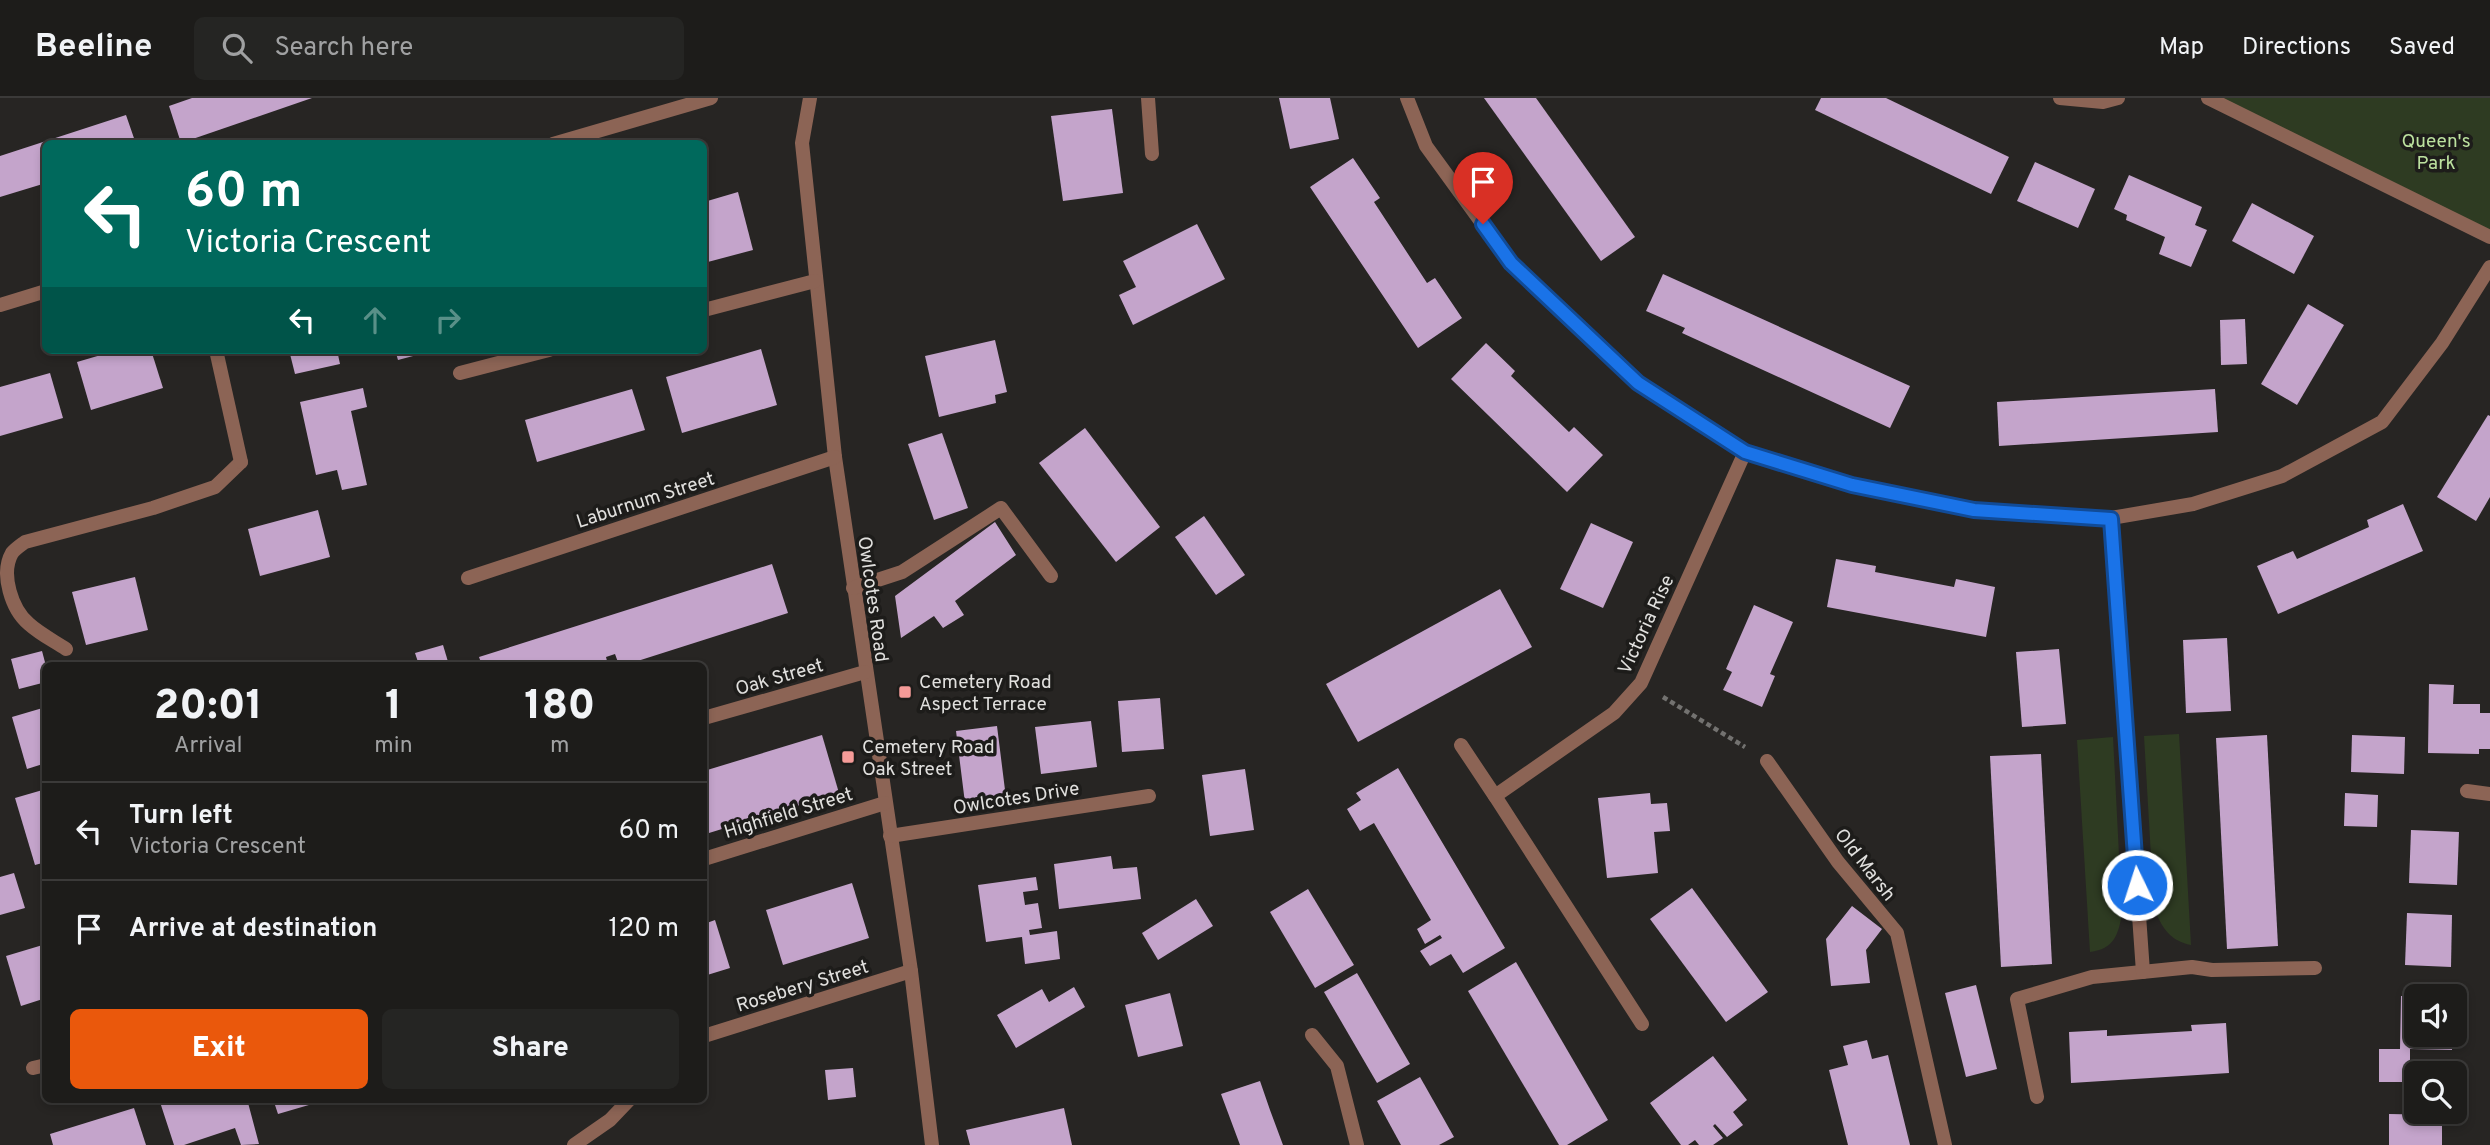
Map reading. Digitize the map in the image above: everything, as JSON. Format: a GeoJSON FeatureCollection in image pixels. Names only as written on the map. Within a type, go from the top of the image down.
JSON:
{"type":"FeatureCollection","features":[{"type":"Feature","properties":{"kind":"street"},"geometry":{"type":"LineString","coordinates":[[567,140],[711,98]]}},
{"type":"Feature","properties":{"kind":"street","name":"Owlcotes Road"},"geometry":{"type":"LineString","coordinates":[[810,98],[802,143],[835,457],[911,971],[932,1145]]}},
{"type":"Feature","properties":{"kind":"street"},"geometry":{"type":"LineString","coordinates":[[1148,98],[1152,154]]}},
{"type":"Feature","properties":{"kind":"street"},"geometry":{"type":"LineString","coordinates":[[1407,98],[1426,146],[1511,263],[1638,383],[1745,452],[1852,485],[1974,510],[2111,519],[2193,504],[2282,476],[2382,422],[2442,343],[2490,267]]}},
{"type":"Feature","properties":{"kind":"street"},"geometry":{"type":"LineString","coordinates":[[2060,98],[2104,102],[2118,98]]}},
{"type":"Feature","properties":{"kind":"street"},"geometry":{"type":"LineString","coordinates":[[2208,98],[2490,237]]}},
{"type":"Feature","properties":{"kind":"street"},"geometry":{"type":"LineString","coordinates":[[707,309],[816,281]]}},
{"type":"Feature","properties":{"kind":"street"},"geometry":{"type":"LineString","coordinates":[[0,305],[42,292]]}},
{"type":"Feature","properties":{"kind":"street"},"geometry":{"type":"LineString","coordinates":[[66,649],[28,624],[17,610],[9,587],[8,569],[13,552],[25,542],[153,508],[215,487],[241,462],[217,354]]}},
{"type":"Feature","properties":{"kind":"street"},"geometry":{"type":"LineString","coordinates":[[460,373],[534,354]]}},
{"type":"Feature","properties":{"kind":"street","name":"Victoria Rise"},"geometry":{"type":"LineString","coordinates":[[1495,796],[1614,713],[1641,683],[1745,452]]}},
{"type":"Feature","properties":{"kind":"street","name":"Laburnum Street"},"geometry":{"type":"LineString","coordinates":[[468,578],[835,457]]}},
{"type":"Feature","properties":{"kind":"street"},"geometry":{"type":"LineString","coordinates":[[853,588],[902,572],[1001,508],[1051,576]]}},
{"type":"Feature","properties":{"kind":"street"},"geometry":{"type":"LineString","coordinates":[[2111,519],[2143,972]]}},
{"type":"Feature","properties":{"kind":"street","name":"Oak Street"},"geometry":{"type":"LineString","coordinates":[[707,717],[865,672]]}},
{"type":"Feature","properties":{"kind":"street"},"geometry":{"type":"LineString","coordinates":[[1461,745],[1642,1024]]}},
{"type":"Feature","properties":{"kind":"street","name":"Old Marsh"},"geometry":{"type":"LineString","coordinates":[[1767,761],[1838,862],[1897,933],[1945,1145]]}},
{"type":"Feature","properties":{"kind":"street"},"geometry":{"type":"LineString","coordinates":[[2467,791],[2490,794]]}},
{"type":"Feature","properties":{"kind":"street","name":"Owlcotes Drive"},"geometry":{"type":"LineString","coordinates":[[890,836],[1149,796]]}},
{"type":"Feature","properties":{"kind":"street","name":"Highfield Street"},"geometry":{"type":"LineString","coordinates":[[707,858],[885,803]]}},
{"type":"Feature","properties":{"kind":"street"},"geometry":{"type":"LineString","coordinates":[[2037,1097],[2017,999],[2092,977],[2192,967],[2212,970],[2315,968]]}},
{"type":"Feature","properties":{"kind":"street","name":"Rosebery Street"},"geometry":{"type":"LineString","coordinates":[[707,1035],[911,971]]}},
{"type":"Feature","properties":{"kind":"street"},"geometry":{"type":"LineString","coordinates":[[1312,1035],[1337,1066],[1357,1145]]}},
{"type":"Feature","properties":{"kind":"street"},"geometry":{"type":"LineString","coordinates":[[574,1145],[610,1120],[626,1103]]}},
{"type":"Feature","properties":{"kind":"path"},"geometry":{"type":"LineString","coordinates":[[1641,683],[1767,761]]}},
{"type":"Feature","properties":{"kind":"green space","name":"Queen's Park"},"geometry":{"type":"Polygon","coordinates":[[[2208,98],[2490,98],[2490,237],[2208,98]]]}},
{"type":"Feature","properties":{"kind":"green space"},"geometry":{"type":"Polygon","coordinates":[[[2179,734],[2191,945],[2172,937],[2160,922],[2154,908],[2144,736],[2179,734]]]}},
{"type":"Feature","properties":{"kind":"green space"},"geometry":{"type":"Polygon","coordinates":[[[2113,737],[2122,914],[2114,940],[2105,948],[2090,952],[2077,740],[2113,737]]]}},
{"type":"Feature","properties":{"kind":"building"},"geometry":{"type":"Polygon","coordinates":[[[192,98],[312,98],[190,140],[180,140],[169,106],[192,98]]]}},
{"type":"Feature","properties":{"kind":"building"},"geometry":{"type":"Polygon","coordinates":[[[1279,98],[1330,98],[1339,139],[1290,149],[1279,98]]]}},
{"type":"Feature","properties":{"kind":"building"},"geometry":{"type":"Polygon","coordinates":[[[1484,98],[1536,98],[1635,237],[1601,261],[1484,98]]]}},
{"type":"Feature","properties":{"kind":"building"},"geometry":{"type":"Polygon","coordinates":[[[1821,98],[1886,98],[2009,157],[1991,194],[1815,110],[1821,98]]]}},
{"type":"Feature","properties":{"kind":"building"},"geometry":{"type":"Polygon","coordinates":[[[1112,109],[1123,193],[1063,201],[1051,116],[1112,109]]]}},
{"type":"Feature","properties":{"kind":"building"},"geometry":{"type":"Polygon","coordinates":[[[126,115],[135,140],[49,140],[126,115]]]}},
{"type":"Feature","properties":{"kind":"building"},"geometry":{"type":"Polygon","coordinates":[[[42,142],[42,184],[0,197],[0,156],[42,142]]]}},
{"type":"Feature","properties":{"kind":"building"},"geometry":{"type":"Polygon","coordinates":[[[1353,158],[1380,198],[1374,202],[1427,283],[1435,278],[1462,318],[1418,348],[1310,187],[1353,158]]]}},
{"type":"Feature","properties":{"kind":"building"},"geometry":{"type":"Polygon","coordinates":[[[2035,162],[2095,189],[2078,228],[2017,201],[2035,162]]]}},
{"type":"Feature","properties":{"kind":"building"},"geometry":{"type":"Polygon","coordinates":[[[2129,175],[2202,207],[2195,225],[2207,230],[2191,267],[2159,254],[2165,237],[2126,220],[2127,215],[2114,209],[2129,175]]]}},
{"type":"Feature","properties":{"kind":"building"},"geometry":{"type":"Polygon","coordinates":[[[738,192],[753,250],[707,262],[707,201],[738,192]]]}},
{"type":"Feature","properties":{"kind":"building"},"geometry":{"type":"Polygon","coordinates":[[[2252,203],[2314,236],[2294,274],[2232,241],[2252,203]]]}},
{"type":"Feature","properties":{"kind":"building"},"geometry":{"type":"Polygon","coordinates":[[[1197,224],[1225,279],[1133,325],[1119,295],[1136,287],[1123,261],[1197,224]]]}},
{"type":"Feature","properties":{"kind":"building"},"geometry":{"type":"Polygon","coordinates":[[[1663,274],[1910,386],[1890,428],[1682,333],[1685,328],[1646,311],[1663,274]]]}},
{"type":"Feature","properties":{"kind":"building"},"geometry":{"type":"Polygon","coordinates":[[[2308,304],[2344,325],[2297,405],[2261,384],[2308,304]]]}},
{"type":"Feature","properties":{"kind":"building"},"geometry":{"type":"Polygon","coordinates":[[[2245,319],[2247,364],[2221,365],[2220,320],[2245,319]]]}},
{"type":"Feature","properties":{"kind":"building"},"geometry":{"type":"Polygon","coordinates":[[[995,340],[1007,392],[995,395],[996,403],[939,417],[925,356],[995,340]]]}},
{"type":"Feature","properties":{"kind":"building"},"geometry":{"type":"Polygon","coordinates":[[[1486,343],[1515,371],[1511,376],[1569,432],[1574,427],[1603,455],[1567,492],[1451,379],[1486,343]]]}},
{"type":"Feature","properties":{"kind":"building"},"geometry":{"type":"Polygon","coordinates":[[[761,349],[777,405],[682,433],[666,377],[761,349]]]}},
{"type":"Feature","properties":{"kind":"building"},"geometry":{"type":"Polygon","coordinates":[[[104,354],[152,354],[163,388],[91,410],[77,362],[104,354]]]}},
{"type":"Feature","properties":{"kind":"building"},"geometry":{"type":"Polygon","coordinates":[[[290,354],[338,354],[340,364],[295,374],[290,354]]]}},
{"type":"Feature","properties":{"kind":"building"},"geometry":{"type":"Polygon","coordinates":[[[396,354],[421,354],[398,360],[396,354]]]}},
{"type":"Feature","properties":{"kind":"building"},"geometry":{"type":"Polygon","coordinates":[[[50,373],[63,418],[0,436],[0,387],[50,373]]]}},
{"type":"Feature","properties":{"kind":"building"},"geometry":{"type":"Polygon","coordinates":[[[363,388],[367,407],[351,411],[367,485],[342,490],[337,470],[316,475],[300,402],[363,388]]]}},
{"type":"Feature","properties":{"kind":"building"},"geometry":{"type":"Polygon","coordinates":[[[632,389],[645,430],[537,462],[525,420],[632,389]]]}},
{"type":"Feature","properties":{"kind":"building"},"geometry":{"type":"Polygon","coordinates":[[[2215,389],[2218,432],[1999,446],[1997,402],[2215,389]]]}},
{"type":"Feature","properties":{"kind":"building"},"geometry":{"type":"Polygon","coordinates":[[[2488,415],[2490,497],[2476,521],[2437,497],[2488,415]]]}},
{"type":"Feature","properties":{"kind":"building"},"geometry":{"type":"Polygon","coordinates":[[[1085,428],[1160,527],[1116,562],[1039,463],[1085,428]]]}},
{"type":"Feature","properties":{"kind":"building"},"geometry":{"type":"Polygon","coordinates":[[[942,433],[968,508],[934,520],[908,444],[942,433]]]}},
{"type":"Feature","properties":{"kind":"building"},"geometry":{"type":"Polygon","coordinates":[[[2403,504],[2423,551],[2278,614],[2257,566],[2293,551],[2297,559],[2369,527],[2367,520],[2403,504]]]}},
{"type":"Feature","properties":{"kind":"building"},"geometry":{"type":"Polygon","coordinates":[[[318,510],[330,557],[260,576],[248,529],[318,510]]]}},
{"type":"Feature","properties":{"kind":"building"},"geometry":{"type":"Polygon","coordinates":[[[1204,516],[1245,575],[1216,595],[1175,537],[1204,516]]]}},
{"type":"Feature","properties":{"kind":"building"},"geometry":{"type":"Polygon","coordinates":[[[995,522],[1016,555],[955,601],[964,615],[943,628],[934,616],[901,638],[895,596],[995,522]]]}},
{"type":"Feature","properties":{"kind":"building"},"geometry":{"type":"Polygon","coordinates":[[[1591,523],[1633,542],[1603,608],[1560,589],[1591,523]]]}},
{"type":"Feature","properties":{"kind":"building"},"geometry":{"type":"Polygon","coordinates":[[[1836,559],[1876,566],[1875,572],[1954,587],[1956,579],[1995,587],[1986,637],[1827,607],[1836,559]]]}},
{"type":"Feature","properties":{"kind":"building"},"geometry":{"type":"Polygon","coordinates":[[[772,564],[788,613],[634,662],[618,662],[615,654],[606,657],[607,662],[481,662],[479,657],[772,564]]]}},
{"type":"Feature","properties":{"kind":"building"},"geometry":{"type":"Polygon","coordinates":[[[135,577],[148,630],[86,645],[72,592],[135,577]]]}},
{"type":"Feature","properties":{"kind":"building"},"geometry":{"type":"Polygon","coordinates":[[[1500,589],[1532,647],[1358,742],[1326,684],[1500,589]]]}},
{"type":"Feature","properties":{"kind":"building"},"geometry":{"type":"Polygon","coordinates":[[[1754,605],[1793,622],[1770,674],[1775,676],[1762,707],[1723,690],[1732,672],[1726,669],[1754,605]]]}},
{"type":"Feature","properties":{"kind":"building"},"geometry":{"type":"Polygon","coordinates":[[[2227,638],[2231,711],[2186,713],[2183,640],[2227,638]]]}},
{"type":"Feature","properties":{"kind":"building"},"geometry":{"type":"Polygon","coordinates":[[[443,645],[448,662],[418,662],[415,653],[443,645]]]}},
{"type":"Feature","properties":{"kind":"building"},"geometry":{"type":"Polygon","coordinates":[[[2059,649],[2066,724],[2022,727],[2016,652],[2059,649]]]}},
{"type":"Feature","properties":{"kind":"building"},"geometry":{"type":"Polygon","coordinates":[[[42,651],[45,662],[42,662],[42,683],[19,689],[11,659],[42,651]]]}},
{"type":"Feature","properties":{"kind":"building"},"geometry":{"type":"Polygon","coordinates":[[[2429,684],[2454,685],[2453,704],[2480,704],[2480,713],[2490,713],[2490,749],[2479,749],[2479,754],[2428,753],[2429,684]]]}},
{"type":"Feature","properties":{"kind":"building"},"geometry":{"type":"Polygon","coordinates":[[[1160,698],[1164,749],[1122,752],[1118,701],[1160,698]]]}},
{"type":"Feature","properties":{"kind":"building"},"geometry":{"type":"Polygon","coordinates":[[[42,708],[42,764],[27,769],[12,717],[42,708]]]}},
{"type":"Feature","properties":{"kind":"building"},"geometry":{"type":"Polygon","coordinates":[[[1091,721],[1097,767],[1041,774],[1035,727],[1091,721]]]}},
{"type":"Feature","properties":{"kind":"building"},"geometry":{"type":"Polygon","coordinates":[[[997,726],[1007,806],[966,811],[956,731],[997,726]]]}},
{"type":"Feature","properties":{"kind":"building"},"geometry":{"type":"Polygon","coordinates":[[[822,735],[839,793],[709,833],[707,770],[822,735]]]}},
{"type":"Feature","properties":{"kind":"building"},"geometry":{"type":"Polygon","coordinates":[[[2267,735],[2278,946],[2227,949],[2216,738],[2267,735]]]}},
{"type":"Feature","properties":{"kind":"building"},"geometry":{"type":"Polygon","coordinates":[[[2352,735],[2405,737],[2404,774],[2351,772],[2352,735]]]}},
{"type":"Feature","properties":{"kind":"building"},"geometry":{"type":"Polygon","coordinates":[[[2041,754],[2052,964],[2001,967],[1990,756],[2041,754]]]}},
{"type":"Feature","properties":{"kind":"building"},"geometry":{"type":"Polygon","coordinates":[[[1398,768],[1505,948],[1463,973],[1451,954],[1430,966],[1420,951],[1442,938],[1440,935],[1425,944],[1417,929],[1431,920],[1374,823],[1360,831],[1347,809],[1361,800],[1356,793],[1398,768]]]}},
{"type":"Feature","properties":{"kind":"building"},"geometry":{"type":"Polygon","coordinates":[[[1245,769],[1254,830],[1210,836],[1202,775],[1245,769]]]}},
{"type":"Feature","properties":{"kind":"building"},"geometry":{"type":"Polygon","coordinates":[[[42,790],[42,863],[35,865],[15,798],[42,790]]]}},
{"type":"Feature","properties":{"kind":"building"},"geometry":{"type":"Polygon","coordinates":[[[1650,793],[1651,804],[1667,803],[1670,831],[1654,832],[1658,873],[1607,878],[1598,798],[1650,793]]]}},
{"type":"Feature","properties":{"kind":"building"},"geometry":{"type":"Polygon","coordinates":[[[2345,793],[2378,795],[2377,827],[2344,826],[2345,793]]]}},
{"type":"Feature","properties":{"kind":"building"},"geometry":{"type":"Polygon","coordinates":[[[2411,830],[2459,832],[2457,885],[2409,883],[2411,830]]]}},
{"type":"Feature","properties":{"kind":"building"},"geometry":{"type":"Polygon","coordinates":[[[1111,856],[1113,869],[1137,867],[1141,899],[1059,909],[1054,864],[1111,856]]]}},
{"type":"Feature","properties":{"kind":"building"},"geometry":{"type":"Polygon","coordinates":[[[14,873],[25,908],[0,915],[0,877],[14,873]]]}},
{"type":"Feature","properties":{"kind":"building"},"geometry":{"type":"Polygon","coordinates":[[[1036,877],[1038,890],[1023,892],[1025,905],[1038,903],[1042,928],[1029,930],[1030,935],[1057,931],[1060,959],[1025,964],[1022,937],[986,942],[978,885],[1036,877]]]}},
{"type":"Feature","properties":{"kind":"building"},"geometry":{"type":"Polygon","coordinates":[[[852,883],[869,938],[783,965],[766,910],[852,883]]]}},
{"type":"Feature","properties":{"kind":"building"},"geometry":{"type":"Polygon","coordinates":[[[1692,888],[1768,992],[1726,1022],[1650,919],[1692,888]]]}},
{"type":"Feature","properties":{"kind":"building"},"geometry":{"type":"Polygon","coordinates":[[[1308,889],[1354,965],[1315,988],[1270,912],[1308,889]]]}},
{"type":"Feature","properties":{"kind":"building"},"geometry":{"type":"Polygon","coordinates":[[[1196,899],[1213,926],[1158,960],[1142,933],[1196,899]]]}},
{"type":"Feature","properties":{"kind":"building"},"geometry":{"type":"Polygon","coordinates":[[[1852,906],[1882,929],[1866,950],[1870,983],[1831,986],[1826,939],[1852,906]]]}},
{"type":"Feature","properties":{"kind":"building"},"geometry":{"type":"Polygon","coordinates":[[[2407,913],[2452,915],[2451,967],[2405,965],[2407,913]]]}},
{"type":"Feature","properties":{"kind":"building"},"geometry":{"type":"Polygon","coordinates":[[[715,920],[730,968],[707,975],[707,923],[715,920]]]}},
{"type":"Feature","properties":{"kind":"building"},"geometry":{"type":"Polygon","coordinates":[[[42,945],[42,999],[21,1006],[6,956],[42,945]]]}},
{"type":"Feature","properties":{"kind":"building"},"geometry":{"type":"Polygon","coordinates":[[[1516,962],[1608,1120],[1567,1145],[1559,1145],[1468,991],[1516,962]]]}},
{"type":"Feature","properties":{"kind":"building"},"geometry":{"type":"Polygon","coordinates":[[[1357,973],[1410,1064],[1377,1083],[1324,992],[1357,973]]]}},
{"type":"Feature","properties":{"kind":"building"},"geometry":{"type":"Polygon","coordinates":[[[1976,985],[1997,1069],[1966,1077],[1945,993],[1976,985]]]}},
{"type":"Feature","properties":{"kind":"building"},"geometry":{"type":"Polygon","coordinates":[[[1074,987],[1085,1007],[1016,1048],[997,1015],[1042,989],[1049,1002],[1074,987]]]}},
{"type":"Feature","properties":{"kind":"building"},"geometry":{"type":"Polygon","coordinates":[[[1170,993],[1183,1046],[1138,1057],[1125,1005],[1170,993]]]}},
{"type":"Feature","properties":{"kind":"building"},"geometry":{"type":"Polygon","coordinates":[[[2401,996],[2404,996],[2404,1047],[2452,1047],[2452,1050],[2410,1049],[2410,1061],[2404,1061],[2404,1082],[2379,1082],[2379,1049],[2400,1049],[2401,996]]]}},
{"type":"Feature","properties":{"kind":"building"},"geometry":{"type":"Polygon","coordinates":[[[2226,1023],[2229,1073],[2071,1083],[2069,1032],[2107,1030],[2107,1036],[2192,1031],[2191,1025],[2226,1023]]]}},
{"type":"Feature","properties":{"kind":"building"},"geometry":{"type":"Polygon","coordinates":[[[1867,1040],[1872,1059],[1888,1055],[1910,1145],[1848,1145],[1829,1070],[1848,1065],[1843,1046],[1867,1040]]]}},
{"type":"Feature","properties":{"kind":"building"},"geometry":{"type":"Polygon","coordinates":[[[1713,1056],[1747,1100],[1733,1112],[1743,1125],[1727,1137],[1715,1124],[1713,1126],[1723,1138],[1713,1145],[1699,1145],[1695,1140],[1688,1145],[1681,1145],[1650,1103],[1713,1056]]]}},
{"type":"Feature","properties":{"kind":"building"},"geometry":{"type":"Polygon","coordinates":[[[853,1068],[856,1097],[828,1100],[825,1070],[853,1068]]]}},
{"type":"Feature","properties":{"kind":"building"},"geometry":{"type":"Polygon","coordinates":[[[1420,1077],[1454,1137],[1439,1145],[1401,1145],[1377,1101],[1420,1077]]]}},
{"type":"Feature","properties":{"kind":"building"},"geometry":{"type":"Polygon","coordinates":[[[1260,1081],[1283,1145],[1240,1145],[1221,1094],[1260,1081]]]}},
{"type":"Feature","properties":{"kind":"building"},"geometry":{"type":"Polygon","coordinates":[[[160,1103],[248,1103],[259,1144],[241,1145],[235,1128],[184,1145],[174,1145],[160,1103]]]}},
{"type":"Feature","properties":{"kind":"building"},"geometry":{"type":"Polygon","coordinates":[[[274,1103],[316,1103],[278,1114],[274,1103]]]}},
{"type":"Feature","properties":{"kind":"building"},"geometry":{"type":"Polygon","coordinates":[[[134,1108],[146,1145],[53,1145],[50,1134],[134,1108]]]}},
{"type":"Feature","properties":{"kind":"building"},"geometry":{"type":"Polygon","coordinates":[[[1064,1108],[1072,1145],[970,1145],[966,1130],[1064,1108]]]}},
{"type":"Feature","properties":{"kind":"building"},"geometry":{"type":"Polygon","coordinates":[[[2389,1114],[2404,1114],[2404,1124],[2442,1124],[2442,1145],[2389,1145],[2389,1114]]]}},
{"type":"Feature","properties":{"kind":"place","name":"Cemetery Road Aspect Terrace"},"geometry":{"type":"Point","coordinates":[905,692]}},
{"type":"Feature","properties":{"kind":"place","name":"Cemetery Road Oak Street"},"geometry":{"type":"Point","coordinates":[848,757]}},
{"type":"Feature","properties":{"kind":"route"},"geometry":{"type":"LineString","coordinates":[[1483,224],[1511,263],[1638,383],[1745,452],[1852,485],[1974,510],[2111,519],[2137,885]]}}]}
